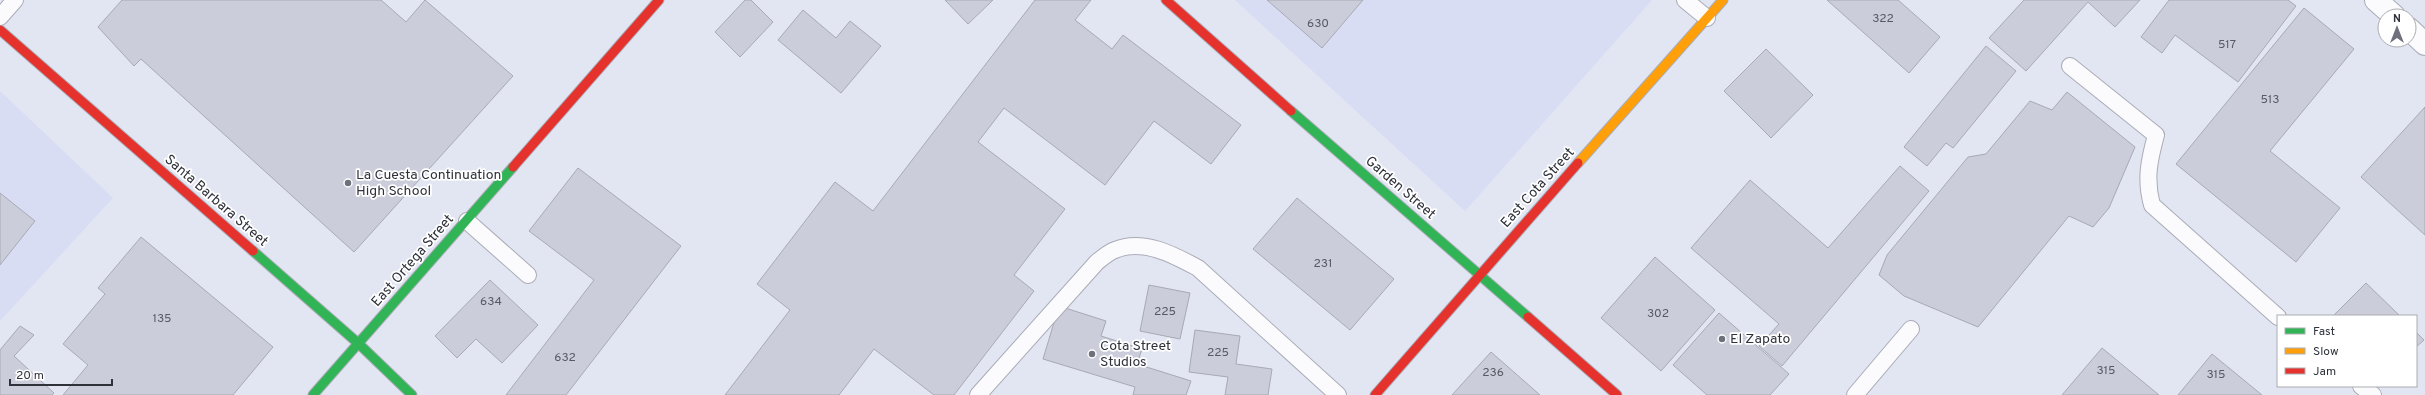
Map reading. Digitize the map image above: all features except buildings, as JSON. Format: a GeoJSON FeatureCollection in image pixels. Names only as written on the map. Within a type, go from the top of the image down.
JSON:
{"type":"FeatureCollection","features":[{"type":"Feature","properties":{"kind":"street","name":"East Ortega Street"},"geometry":{"type":"LineString","coordinates":[[313,395],[659,0]]}},
{"type":"Feature","properties":{"kind":"street","name":"Garden Street"},"geometry":{"type":"LineString","coordinates":[[1166,0],[1449,250],[1479,274],[1617,395]]}},
{"type":"Feature","properties":{"kind":"street","name":"East Cota Street"},"geometry":{"type":"LineString","coordinates":[[1375,395],[1479,274],[1723,0]]}},
{"type":"Feature","properties":{"kind":"street"},"geometry":{"type":"LineString","coordinates":[[2376,0],[2385,8]]}},
{"type":"Feature","properties":{"kind":"street","name":"Santa Barbara Street"},"geometry":{"type":"LineString","coordinates":[[0,30],[359,344],[412,395]]}},
{"type":"Feature","properties":{"kind":"street"},"geometry":{"type":"LineString","coordinates":[[2417,36],[2425,44]]}},
{"type":"Feature","properties":{"kind":"lane"},"geometry":{"type":"LineString","coordinates":[[0,17],[15,0]]}},
{"type":"Feature","properties":{"kind":"lane"},"geometry":{"type":"LineString","coordinates":[[1685,0],[1707,18]]}},
{"type":"Feature","properties":{"kind":"lane"},"geometry":{"type":"LineString","coordinates":[[2070,66],[2156,135],[2150,154],[2147,185],[2152,205],[2277,316]]}},
{"type":"Feature","properties":{"kind":"lane"},"geometry":{"type":"LineString","coordinates":[[467,221],[528,275]]}},
{"type":"Feature","properties":{"kind":"lane"},"geometry":{"type":"LineString","coordinates":[[978,395],[1097,262],[1115,250],[1130,247],[1151,248],[1165,252],[1198,268],[1338,395]]}},
{"type":"Feature","properties":{"kind":"lane"},"geometry":{"type":"LineString","coordinates":[[1855,395],[1911,329]]}},
{"type":"Feature","properties":{"kind":"lane"},"geometry":{"type":"LineString","coordinates":[[2362,387],[2372,395]]}},
{"type":"Feature","properties":{"kind":"shaded area"},"geometry":{"type":"Polygon","coordinates":[[[1235,0],[1652,0],[1465,211],[1235,0]]]}},
{"type":"Feature","properties":{"kind":"shaded area"},"geometry":{"type":"Polygon","coordinates":[[[0,91],[113,198],[0,321],[0,91]]]}},
{"type":"Feature","properties":{"kind":"traffic: fast"},"geometry":{"type":"LineString","coordinates":[[1291,111],[1528,317]]}},
{"type":"Feature","properties":{"kind":"traffic: fast"},"geometry":{"type":"LineString","coordinates":[[313,395],[513,167]]}},
{"type":"Feature","properties":{"kind":"traffic: fast"},"geometry":{"type":"LineString","coordinates":[[253,251],[359,344],[412,395]]}},
{"type":"Feature","properties":{"kind":"traffic: slow"},"geometry":{"type":"LineString","coordinates":[[1578,163],[1723,0]]}},
{"type":"Feature","properties":{"kind":"traffic: jam"},"geometry":{"type":"LineString","coordinates":[[513,167],[659,0]]}},
{"type":"Feature","properties":{"kind":"traffic: jam"},"geometry":{"type":"LineString","coordinates":[[1166,0],[1291,111]]}},
{"type":"Feature","properties":{"kind":"traffic: jam"},"geometry":{"type":"LineString","coordinates":[[0,30],[253,251]]}},
{"type":"Feature","properties":{"kind":"traffic: jam"},"geometry":{"type":"LineString","coordinates":[[1375,395],[1578,163]]}},
{"type":"Feature","properties":{"kind":"traffic: jam"},"geometry":{"type":"LineString","coordinates":[[1528,317],[1617,395]]}},
{"type":"Feature","properties":{"kind":"place","name":"La Cuesta Continuation High School"},"geometry":{"type":"Point","coordinates":[348,183]}},
{"type":"Feature","properties":{"kind":"place","name":"El Zapato"},"geometry":{"type":"Point","coordinates":[1722,339]}},
{"type":"Feature","properties":{"kind":"place","name":"Cota Street Studios"},"geometry":{"type":"Point","coordinates":[1092,354]}}]}
